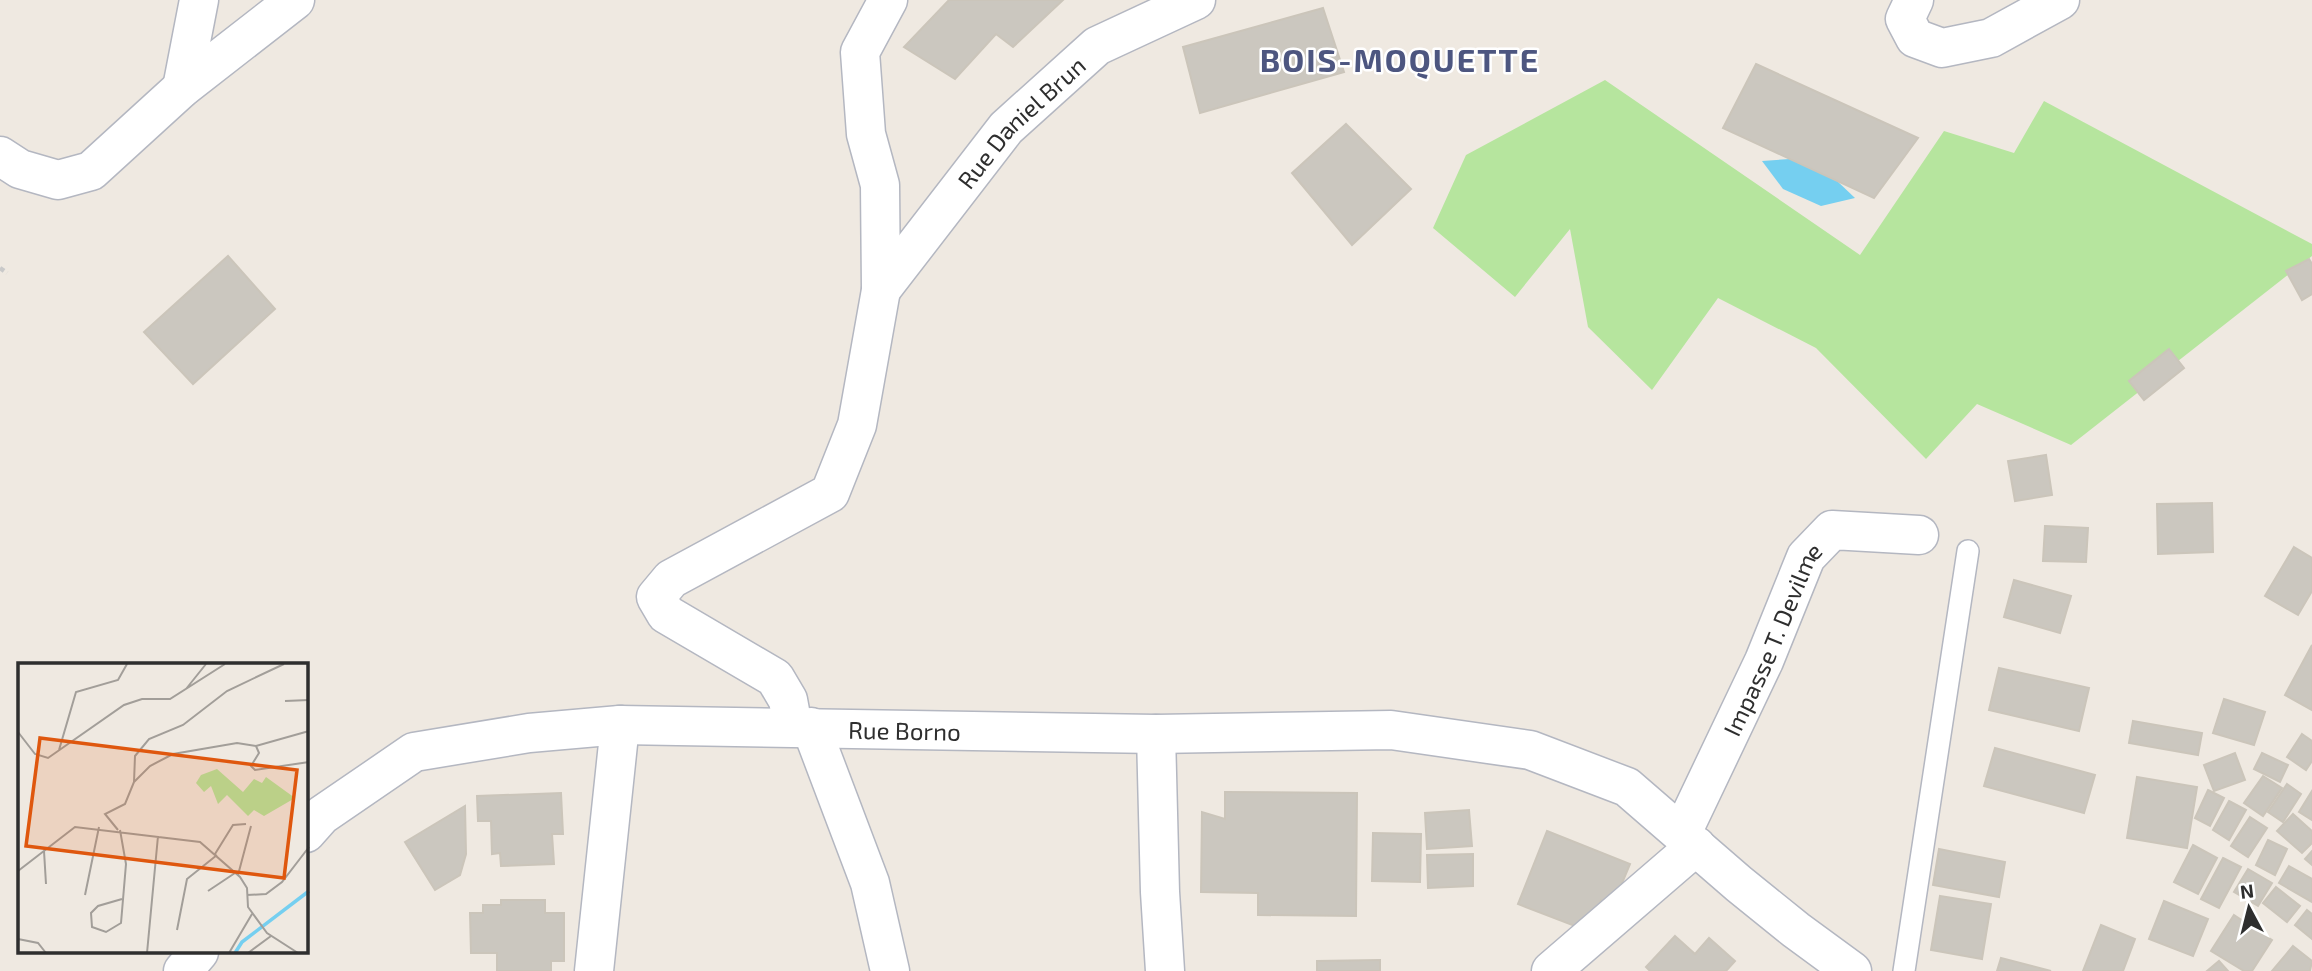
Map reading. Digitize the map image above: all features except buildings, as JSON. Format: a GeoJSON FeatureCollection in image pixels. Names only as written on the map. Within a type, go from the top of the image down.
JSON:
{"type":"FeatureCollection","features":[{"type":"Feature","properties":{"kind":"street"},"geometry":{"type":"LineString","coordinates":[[182,88],[199,0]]}},
{"type":"Feature","properties":{"kind":"street"},"geometry":{"type":"LineString","coordinates":[[0,156],[20,169],[58,180],[92,171],[182,88],[295,0]]}},
{"type":"Feature","properties":{"kind":"street"},"geometry":{"type":"LineString","coordinates":[[888,0],[860,52],[866,134],[880,185],[881,290],[857,425],[830,493],[671,579],[656,597],[666,614],[775,678],[802,727],[870,883],[890,971]]}},
{"type":"Feature","properties":{"kind":"street","name":"Rue Daniel Brun"},"geometry":{"type":"LineString","coordinates":[[881,290],[1006,128],[1097,47],[1196,0]]}},
{"type":"Feature","properties":{"kind":"street"},"geometry":{"type":"LineString","coordinates":[[1914,0],[1905,19],[1915,38],[1942,48],[1991,38],[2060,0]]}},
{"type":"Feature","properties":{"kind":"street","name":"Impasse T. Devilme"},"geometry":{"type":"LineString","coordinates":[[1689,839],[1806,557],[1832,530],[1919,535]]}},
{"type":"Feature","properties":{"kind":"street"},"geometry":{"type":"LineString","coordinates":[[594,971],[620,726]]}},
{"type":"Feature","properties":{"kind":"street","name":"Rue Borno"},"geometry":{"type":"LineString","coordinates":[[308,831],[322,815],[414,752],[529,733],[620,726],[1156,734],[1391,730],[1530,750],[1627,787],[1796,930],[1852,971]]}},
{"type":"Feature","properties":{"kind":"street"},"geometry":{"type":"LineString","coordinates":[[1156,734],[1165,971]]}},
{"type":"Feature","properties":{"kind":"street"},"geometry":{"type":"LineString","coordinates":[[1551,971],[1689,839]]}},
{"type":"Feature","properties":{"kind":"street"},"geometry":{"type":"LineString","coordinates":[[183,971],[197,954]]}},
{"type":"Feature","properties":{"kind":"lane"},"geometry":{"type":"LineString","coordinates":[[1904,971],[1968,551]]}},
{"type":"Feature","properties":{"kind":"path"},"geometry":{"type":"LineString","coordinates":[[0,268],[8,273]]}},
{"type":"Feature","properties":{"kind":"green space"},"geometry":{"type":"Polygon","coordinates":[[[1605,80],[1860,255],[1944,131],[2014,153],[2044,101],[2312,244],[2312,256],[2071,445],[1977,404],[1926,459],[1816,348],[1718,298],[1652,390],[1588,327],[1570,229],[1515,297],[1433,228],[1466,155],[1605,80]]]}},
{"type":"Feature","properties":{"kind":"water"},"geometry":{"type":"Polygon","coordinates":[[[1790,159],[1835,179],[1855,198],[1821,206],[1783,189],[1762,161],[1790,159]]]}},
{"type":"Feature","properties":{"kind":"district","name":"BOIS-MOQUETTE"},"geometry":{"type":"Point","coordinates":[1400,59]}}]}
